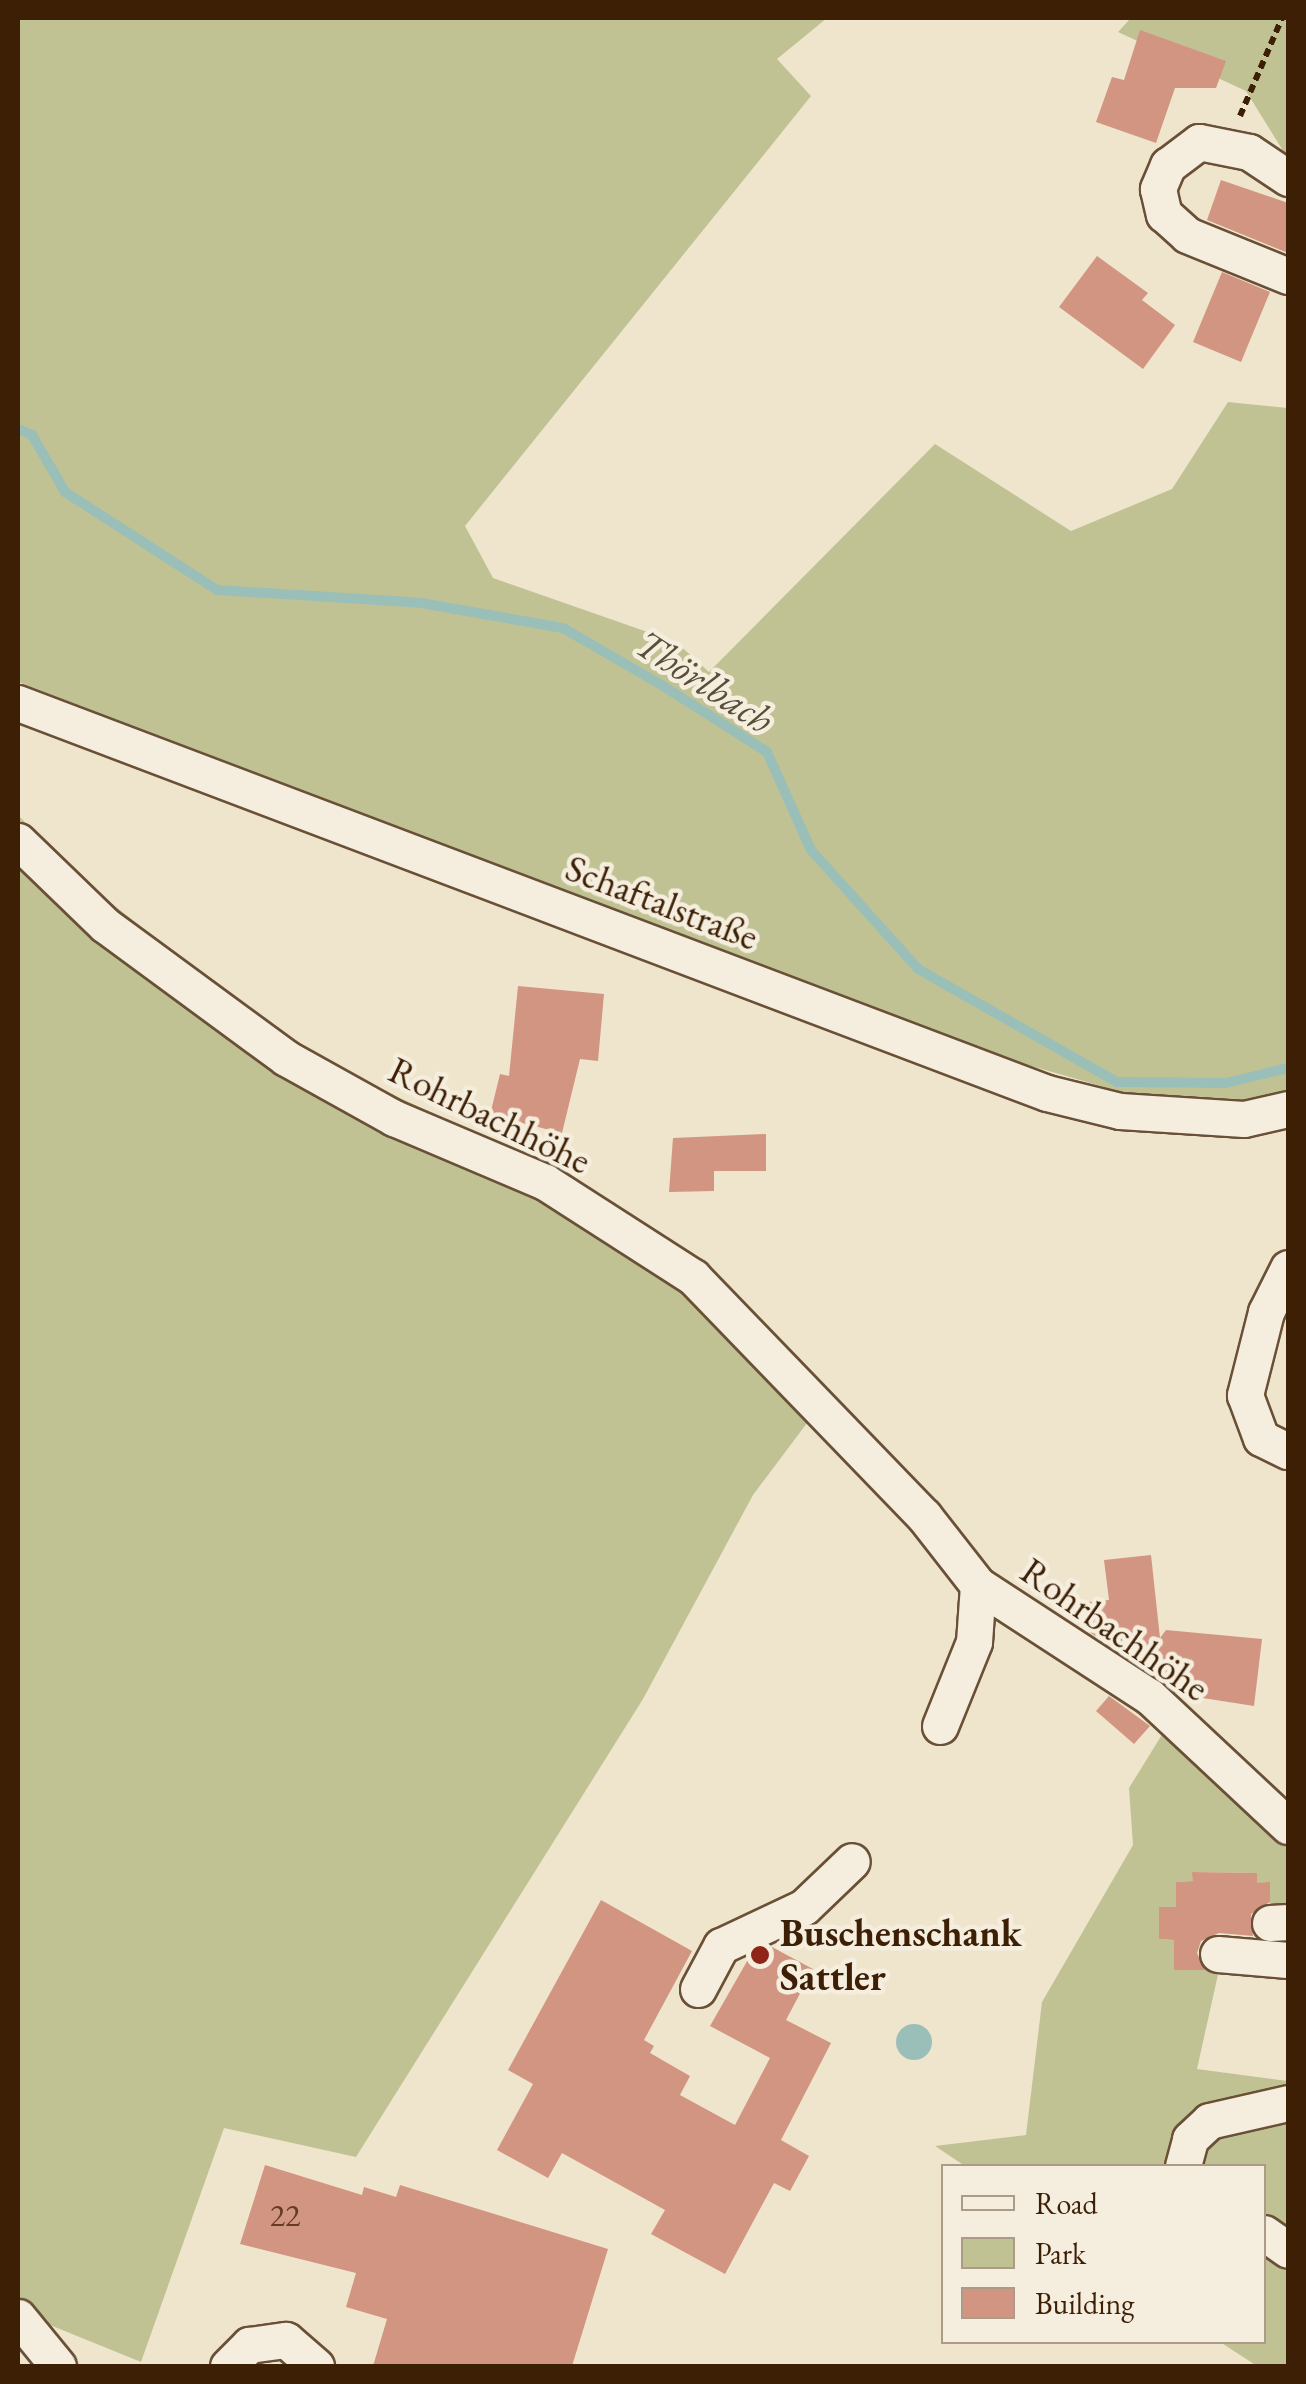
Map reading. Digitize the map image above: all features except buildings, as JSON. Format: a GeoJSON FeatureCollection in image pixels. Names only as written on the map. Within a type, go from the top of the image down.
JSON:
{"type":"FeatureCollection","features":[{"type":"Feature","properties":{"kind":"street"},"geometry":{"type":"LineString","coordinates":[[1288,178],[1233,146],[1199,142],[1168,165],[1158,189],[1164,214],[1187,236],[1288,276]]}},
{"type":"Feature","properties":{"kind":"street","name":"Schaftalstraße"},"geometry":{"type":"LineString","coordinates":[[18,703],[1047,1093],[1156,1114],[1244,1119],[1288,1109]]}},
{"type":"Feature","properties":{"kind":"street","name":"Rohrbachhöhe"},"geometry":{"type":"LineString","coordinates":[[18,841],[106,924],[286,1058],[394,1118],[545,1182],[693,1277],[924,1516],[978,1586],[1150,1697],[1287,1821]]}},
{"type":"Feature","properties":{"kind":"street"},"geometry":{"type":"LineString","coordinates":[[1288,1268],[1266,1312],[1245,1395],[1261,1438],[1288,1450]]}},
{"type":"Feature","properties":{"kind":"street","name":"Rohrbachhöhe"},"geometry":{"type":"LineString","coordinates":[[940,1726],[974,1642],[978,1586]]}},
{"type":"Feature","properties":{"kind":"street"},"geometry":{"type":"LineString","coordinates":[[698,1989],[721,1946],[804,1907],[852,1861]]}},
{"type":"Feature","properties":{"kind":"street"},"geometry":{"type":"LineString","coordinates":[[1218,1954],[1288,1960]]}},
{"type":"Feature","properties":{"kind":"street"},"geometry":{"type":"LineString","coordinates":[[1184,2164],[1190,2139],[1208,2121],[1288,2103]]}},
{"type":"Feature","properties":{"kind":"street"},"geometry":{"type":"LineString","coordinates":[[1266,2234],[1288,2250]]}},
{"type":"Feature","properties":{"kind":"street"},"geometry":{"type":"LineString","coordinates":[[18,2316],[58,2366]]}},
{"type":"Feature","properties":{"kind":"street"},"geometry":{"type":"LineString","coordinates":[[228,2366],[249,2345],[286,2340],[316,2366]]}},
{"type":"Feature","properties":{"kind":"path"},"geometry":{"type":"LineString","coordinates":[[1233,146],[1282,18]]}},
{"type":"Feature","properties":{"kind":"green space"},"geometry":{"type":"Polygon","coordinates":[[[18,18],[827,18],[777,59],[811,96],[465,526],[493,578],[676,642],[709,672],[935,444],[1071,531],[1172,489],[1228,402],[1288,408],[1288,1093],[1263,1101],[1163,1104],[1021,1063],[18,682],[18,18]]]}},
{"type":"Feature","properties":{"kind":"green space"},"geometry":{"type":"Polygon","coordinates":[[[1131,18],[1288,18],[1288,159],[1246,91],[1118,32],[1131,18]]]}},
{"type":"Feature","properties":{"kind":"green space"},"geometry":{"type":"Polygon","coordinates":[[[18,815],[76,875],[292,1047],[555,1171],[828,1395],[753,1495],[643,1699],[356,2157],[224,2128],[141,2362],[18,2312],[18,815]]]}},
{"type":"Feature","properties":{"kind":"green space"},"geometry":{"type":"Polygon","coordinates":[[[1163,1733],[1211,1769],[1273,1839],[1288,1834],[1288,1944],[1270,1940],[1270,1883],[1257,1883],[1256,1873],[1193,1872],[1193,1881],[1176,1882],[1176,1907],[1159,1908],[1159,1939],[1174,1940],[1174,1970],[1219,1970],[1197,2069],[1288,2081],[1288,2366],[1257,2366],[1223,2344],[1266,2344],[1266,2164],[962,2164],[935,2146],[1026,2135],[1042,2002],[1133,1845],[1129,1788],[1163,1733]]]}},
{"type":"Feature","properties":{"kind":"water"},"geometry":{"type":"Polygon","coordinates":[[[914,2024],[927,2029],[932,2042],[927,2055],[914,2060],[901,2055],[896,2042],[901,2029],[914,2024]]]}},
{"type":"Feature","properties":{"kind":"waterway","name":"Thörlbach"},"geometry":{"type":"LineString","coordinates":[[18,429],[32,435],[65,492],[217,590],[421,603],[563,628],[660,684],[767,752],[811,850],[918,969],[1117,1082],[1226,1083],[1288,1068]]}},
{"type":"Feature","properties":{"kind":"place","name":"Buschenschank Sattler"},"geometry":{"type":"Point","coordinates":[760,1955]}}]}
